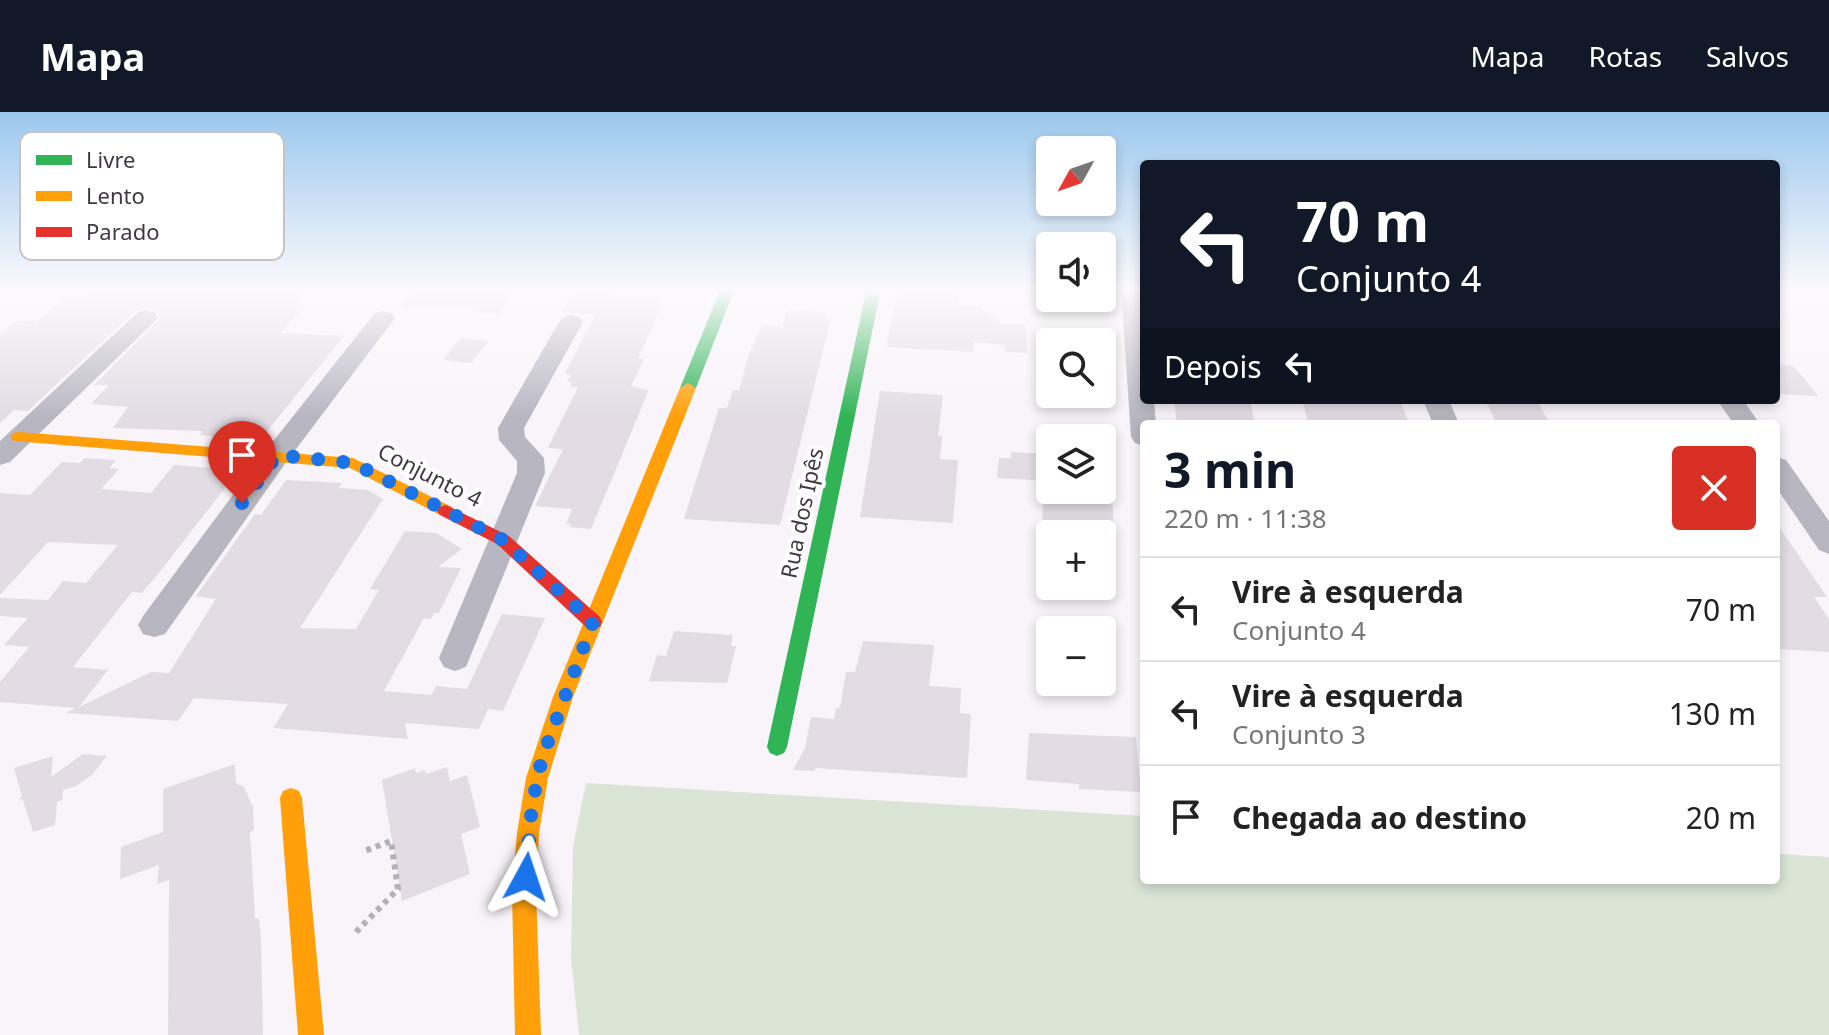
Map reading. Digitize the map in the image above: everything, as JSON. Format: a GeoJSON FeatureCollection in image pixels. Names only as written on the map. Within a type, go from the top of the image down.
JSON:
{"type":"FeatureCollection","features":[{"type":"Feature","properties":{"kind":"street"},"geometry":{"type":"LineString","coordinates":[[10,447],[131,331]]}},
{"type":"Feature","properties":{"kind":"street"},"geometry":{"type":"LineString","coordinates":[[154,625],[277,455],[373,331]]}},
{"type":"Feature","properties":{"kind":"street"},"geometry":{"type":"LineString","coordinates":[[455,658],[531,473],[531,458],[512,440],[511,428],[566,331]]}},
{"type":"Feature","properties":{"kind":"street"},"geometry":{"type":"LineString","coordinates":[[528,1035],[524,968],[532,805],[542,758],[593,622],[711,331]]}},
{"type":"Feature","properties":{"kind":"street","name":"Rua dos Ipês"},"geometry":{"type":"LineString","coordinates":[[777,747],[865,331]]}},
{"type":"Feature","properties":{"kind":"street"},"geometry":{"type":"LineString","coordinates":[[1135,331],[1140,387]]}},
{"type":"Feature","properties":{"kind":"street","name":"Conjunto 4"},"geometry":{"type":"LineString","coordinates":[[10,447],[277,455],[353,463],[503,540],[593,622]]}},
{"type":"Feature","properties":{"kind":"street"},"geometry":{"type":"LineString","coordinates":[[1780,472],[1829,543]]}},
{"type":"Feature","properties":{"kind":"street"},"geometry":{"type":"LineString","coordinates":[[291,798],[311,1035]]}},
{"type":"Feature","properties":{"kind":"path"},"geometry":{"type":"LineString","coordinates":[[356,932],[398,889],[391,841],[362,852]]}},
{"type":"Feature","properties":{"kind":"green space"},"geometry":{"type":"Polygon","coordinates":[[[586,783],[1140,816],[1140,884],[1780,884],[1780,854],[1829,857],[1829,1035],[579,1035],[571,957],[573,847],[586,783]]]}},
{"type":"Feature","properties":{"kind":"building"},"geometry":{"type":"Polygon","coordinates":[[[4,331],[113,331],[28,411],[14,410],[0,423],[0,335],[4,331]]]}},
{"type":"Feature","properties":{"kind":"building"},"geometry":{"type":"Polygon","coordinates":[[[148,331],[283,331],[281,333],[344,336],[260,440],[200,435],[202,431],[113,428],[128,407],[91,404],[109,385],[94,385],[148,331]]]}},
{"type":"Feature","properties":{"kind":"building"},"geometry":{"type":"Polygon","coordinates":[[[587,331],[650,331],[638,359],[644,359],[631,386],[648,390],[646,397],[591,529],[566,524],[572,509],[535,506],[563,449],[548,448],[578,387],[570,387],[572,382],[567,382],[571,375],[565,373],[587,331]]]}},
{"type":"Feature","properties":{"kind":"building"},"geometry":{"type":"Polygon","coordinates":[[[759,331],[828,331],[780,525],[684,519],[719,408],[727,408],[733,390],[739,390],[759,331]]]}},
{"type":"Feature","properties":{"kind":"building"},"geometry":{"type":"Polygon","coordinates":[[[890,331],[1026,331],[1027,353],[1005,352],[1005,345],[974,342],[973,352],[886,347],[890,331]]]}},
{"type":"Feature","properties":{"kind":"building"},"geometry":{"type":"Polygon","coordinates":[[[461,338],[489,341],[471,363],[443,360],[461,338]]]}},
{"type":"Feature","properties":{"kind":"building"},"geometry":{"type":"Polygon","coordinates":[[[1780,365],[1794,366],[1818,396],[1780,394],[1780,365]]]}},
{"type":"Feature","properties":{"kind":"building"},"geometry":{"type":"Polygon","coordinates":[[[880,391],[943,395],[938,436],[942,436],[940,459],[958,460],[953,523],[860,517],[880,391]]]}},
{"type":"Feature","properties":{"kind":"building"},"geometry":{"type":"Polygon","coordinates":[[[1174,404],[1251,404],[1254,420],[1176,420],[1174,404]]]}},
{"type":"Feature","properties":{"kind":"building"},"geometry":{"type":"Polygon","coordinates":[[[1303,404],[1402,404],[1408,420],[1307,420],[1303,404]]]}},
{"type":"Feature","properties":{"kind":"building"},"geometry":{"type":"Polygon","coordinates":[[[1487,404],[1539,404],[1548,420],[1495,420],[1487,404]]]}},
{"type":"Feature","properties":{"kind":"building"},"geometry":{"type":"Polygon","coordinates":[[[1011,452],[1036,453],[1036,480],[997,478],[999,458],[1011,458],[1011,452]]]}},
{"type":"Feature","properties":{"kind":"building"},"geometry":{"type":"Polygon","coordinates":[[[84,458],[116,460],[109,468],[119,469],[101,489],[151,493],[174,465],[239,470],[142,593],[132,592],[73,667],[108,670],[79,707],[151,672],[169,673],[216,599],[196,596],[255,514],[261,515],[286,480],[342,483],[339,488],[368,490],[383,499],[300,628],[356,629],[379,590],[370,589],[405,531],[436,533],[462,549],[438,567],[461,568],[439,613],[434,613],[431,619],[424,618],[384,691],[431,695],[436,686],[467,689],[502,614],[545,618],[503,711],[488,709],[479,729],[405,723],[408,739],[273,728],[288,704],[194,698],[178,721],[66,713],[76,708],[0,702],[0,682],[29,647],[4,645],[28,618],[0,616],[0,598],[48,600],[63,581],[86,583],[118,545],[48,542],[0,595],[0,493],[30,495],[62,462],[80,463],[84,458]]]}},
{"type":"Feature","properties":{"kind":"building"},"geometry":{"type":"Polygon","coordinates":[[[1042,504],[1113,504],[1113,520],[1043,520],[1042,504]]]}},
{"type":"Feature","properties":{"kind":"building"},"geometry":{"type":"Polygon","coordinates":[[[1780,528],[1827,597],[1814,597],[1829,619],[1829,652],[1780,649],[1780,528]]]}},
{"type":"Feature","properties":{"kind":"building"},"geometry":{"type":"Polygon","coordinates":[[[674,631],[733,635],[731,646],[736,646],[727,683],[649,681],[657,655],[666,656],[674,631]]]}},
{"type":"Feature","properties":{"kind":"building"},"geometry":{"type":"Polygon","coordinates":[[[863,641],[934,645],[929,686],[961,688],[960,713],[971,714],[967,778],[815,768],[815,771],[793,770],[805,748],[811,717],[834,719],[836,708],[840,708],[846,672],[855,672],[863,641]]]}},
{"type":"Feature","properties":{"kind":"building"},"geometry":{"type":"Polygon","coordinates":[[[1029,733],[1136,737],[1140,792],[1079,789],[1079,784],[1026,780],[1029,733]]]}},
{"type":"Feature","properties":{"kind":"building"},"geometry":{"type":"Polygon","coordinates":[[[83,754],[107,756],[91,776],[63,790],[62,800],[57,802],[55,825],[33,832],[23,800],[19,799],[22,796],[14,768],[53,756],[51,777],[83,754]]]}},
{"type":"Feature","properties":{"kind":"building"},"geometry":{"type":"Polygon","coordinates":[[[235,764],[236,783],[244,787],[253,807],[254,830],[250,832],[255,918],[259,919],[261,937],[263,1035],[168,1035],[169,880],[157,884],[159,865],[120,879],[121,847],[163,832],[163,789],[235,764]]]}},
{"type":"Feature","properties":{"kind":"building"},"geometry":{"type":"Polygon","coordinates":[[[447,767],[450,781],[467,775],[480,827],[461,834],[470,874],[402,901],[382,780],[415,768],[416,773],[425,770],[426,774],[447,767]]]}},
{"type":"Feature","properties":{"kind":"traffic: fast"},"geometry":{"type":"LineString","coordinates":[[688,388],[711,331]]}},
{"type":"Feature","properties":{"kind":"traffic: fast"},"geometry":{"type":"LineString","coordinates":[[777,747],[865,331]]}},
{"type":"Feature","properties":{"kind":"traffic: slow"},"geometry":{"type":"LineString","coordinates":[[528,1035],[524,891],[528,833],[537,778],[563,697],[688,388]]}},
{"type":"Feature","properties":{"kind":"traffic: slow"},"geometry":{"type":"LineString","coordinates":[[19,437],[353,463],[446,511]]}},
{"type":"Feature","properties":{"kind":"traffic: slow"},"geometry":{"type":"LineString","coordinates":[[291,798],[311,1035]]}},
{"type":"Feature","properties":{"kind":"traffic: jam"},"geometry":{"type":"LineString","coordinates":[[446,511],[503,540],[593,622]]}},
{"type":"Feature","properties":{"kind":"route"},"geometry":{"type":"LineString","coordinates":[[242,503],[277,455],[353,463],[503,540],[593,622],[542,758],[532,805],[526,877]]}}]}
